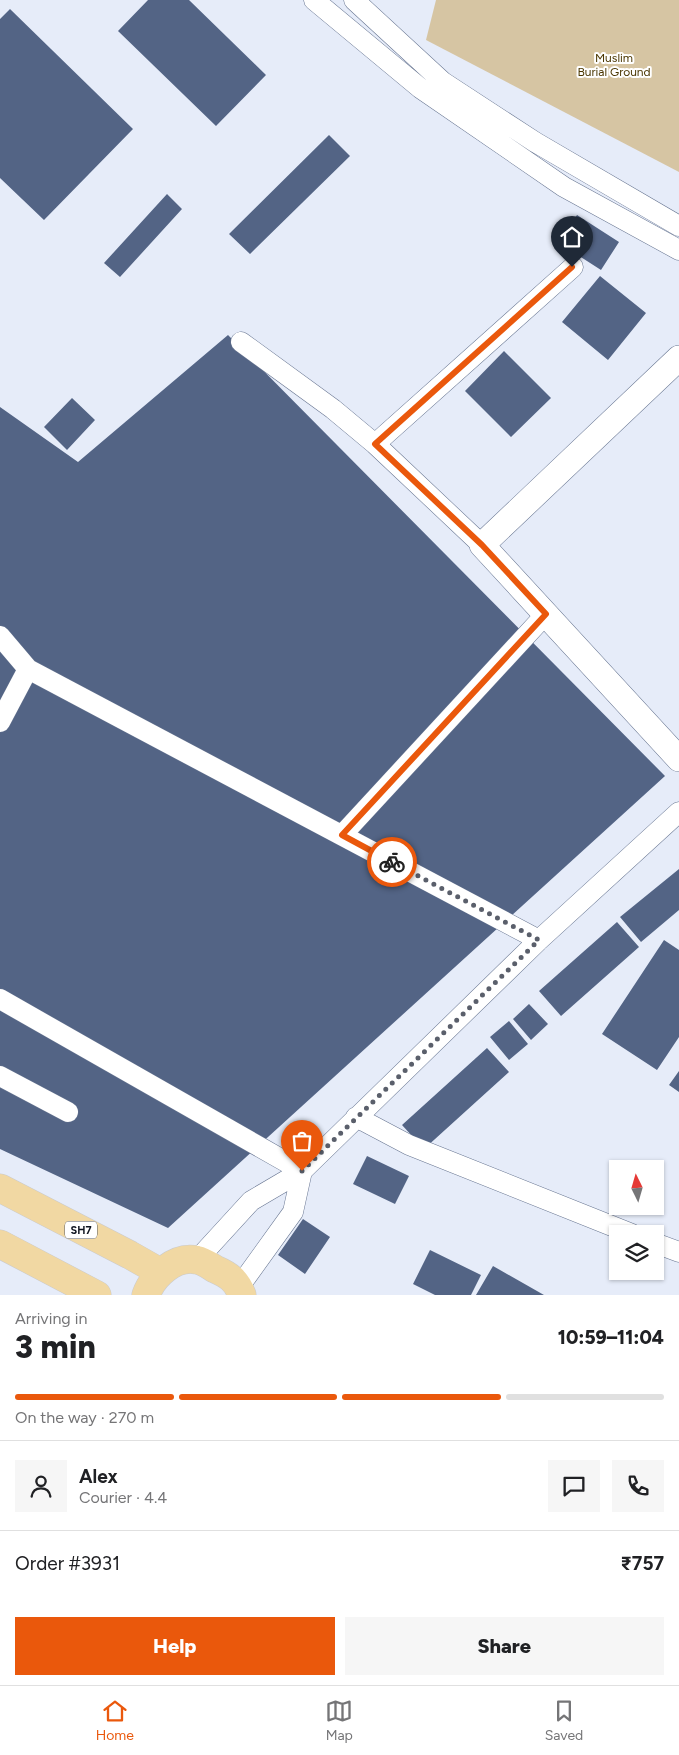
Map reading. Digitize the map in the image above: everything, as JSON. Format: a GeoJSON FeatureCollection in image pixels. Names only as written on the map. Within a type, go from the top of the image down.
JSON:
{"type":"FeatureCollection","features":[{"type":"Feature","properties":{"kind":"main road","name":"SH7"},"geometry":{"type":"LineString","coordinates":[[0,1188],[160,1272]]}},
{"type":"Feature","properties":{"kind":"main road"},"geometry":{"type":"LineString","coordinates":[[0,1244],[97,1295]]}},
{"type":"Feature","properties":{"kind":"main road"},"geometry":{"type":"LineString","coordinates":[[146,1295],[152,1282],[160,1272],[171,1265],[197,1260],[231,1276],[240,1291]]}},
{"type":"Feature","properties":{"kind":"street"},"geometry":{"type":"LineString","coordinates":[[314,0],[428,94],[564,187],[679,250]]}},
{"type":"Feature","properties":{"kind":"street"},"geometry":{"type":"LineString","coordinates":[[354,0],[443,82],[535,142],[679,226]]}},
{"type":"Feature","properties":{"kind":"street"},"geometry":{"type":"LineString","coordinates":[[375,444],[572,267]]}},
{"type":"Feature","properties":{"kind":"street"},"geometry":{"type":"LineString","coordinates":[[241,342],[333,409],[375,444],[482,545],[679,759]]}},
{"type":"Feature","properties":{"kind":"street"},"geometry":{"type":"LineString","coordinates":[[482,545],[679,358]]}},
{"type":"Feature","properties":{"kind":"street"},"geometry":{"type":"LineString","coordinates":[[342,835],[546,614]]}},
{"type":"Feature","properties":{"kind":"street"},"geometry":{"type":"LineString","coordinates":[[0,636],[28,670],[539,940]]}},
{"type":"Feature","properties":{"kind":"street"},"geometry":{"type":"LineString","coordinates":[[0,722],[28,670]]}},
{"type":"Feature","properties":{"kind":"street"},"geometry":{"type":"LineString","coordinates":[[197,1260],[251,1201],[302,1171],[539,940],[679,812]]}},
{"type":"Feature","properties":{"kind":"street"},"geometry":{"type":"LineString","coordinates":[[0,999],[302,1171]]}},
{"type":"Feature","properties":{"kind":"street"},"geometry":{"type":"LineString","coordinates":[[0,1076],[68,1112]]}},
{"type":"Feature","properties":{"kind":"street"},"geometry":{"type":"LineString","coordinates":[[356,1117],[409,1145],[609,1225]]}},
{"type":"Feature","properties":{"kind":"street"},"geometry":{"type":"LineString","coordinates":[[240,1291],[293,1212],[302,1171]]}},
{"type":"Feature","properties":{"kind":"street"},"geometry":{"type":"LineString","coordinates":[[664,1246],[679,1252]]}},
{"type":"Feature","properties":{"kind":"green space","name":"Muslim Burial Ground"},"geometry":{"type":"Polygon","coordinates":[[[436,0],[679,0],[679,172],[426,40],[436,0]]]}},
{"type":"Feature","properties":{"kind":"building"},"geometry":{"type":"Polygon","coordinates":[[[148,0],[189,0],[266,75],[216,126],[118,31],[148,0]]]}},
{"type":"Feature","properties":{"kind":"building"},"geometry":{"type":"Polygon","coordinates":[[[10,9],[133,129],[44,220],[0,178],[0,19],[10,9]]]}},
{"type":"Feature","properties":{"kind":"building"},"geometry":{"type":"Polygon","coordinates":[[[329,135],[350,156],[250,254],[229,234],[329,135]]]}},
{"type":"Feature","properties":{"kind":"building"},"geometry":{"type":"Polygon","coordinates":[[[167,194],[182,209],[120,277],[104,263],[167,194]]]}},
{"type":"Feature","properties":{"kind":"building"},"geometry":{"type":"Polygon","coordinates":[[[577,215],[619,242],[601,270],[559,243],[577,215]]]}},
{"type":"Feature","properties":{"kind":"building"},"geometry":{"type":"Polygon","coordinates":[[[600,276],[646,313],[608,360],[562,322],[600,276]]]}},
{"type":"Feature","properties":{"kind":"building"},"geometry":{"type":"Polygon","coordinates":[[[228,335],[665,776],[168,1228],[0,1149],[0,407],[78,462],[228,335]]]}},
{"type":"Feature","properties":{"kind":"building"},"geometry":{"type":"Polygon","coordinates":[[[504,351],[551,398],[511,437],[465,391],[504,351]]]}},
{"type":"Feature","properties":{"kind":"building"},"geometry":{"type":"Polygon","coordinates":[[[72,398],[95,420],[67,450],[44,427],[72,398]]]}},
{"type":"Feature","properties":{"kind":"building"},"geometry":{"type":"Polygon","coordinates":[[[679,869],[679,910],[641,942],[620,917],[679,869]]]}},
{"type":"Feature","properties":{"kind":"building"},"geometry":{"type":"Polygon","coordinates":[[[617,922],[639,947],[561,1016],[539,991],[617,922]]]}},
{"type":"Feature","properties":{"kind":"building"},"geometry":{"type":"Polygon","coordinates":[[[664,940],[679,950],[679,1037],[657,1070],[602,1034],[664,940]]]}},
{"type":"Feature","properties":{"kind":"building"},"geometry":{"type":"Polygon","coordinates":[[[529,1004],[548,1024],[531,1040],[513,1019],[529,1004]]]}},
{"type":"Feature","properties":{"kind":"building"},"geometry":{"type":"Polygon","coordinates":[[[509,1021],[528,1044],[509,1060],[490,1037],[509,1021]]]}},
{"type":"Feature","properties":{"kind":"building"},"geometry":{"type":"Polygon","coordinates":[[[487,1048],[509,1072],[424,1149],[402,1125],[487,1048]]]}},
{"type":"Feature","properties":{"kind":"building"},"geometry":{"type":"Polygon","coordinates":[[[679,1071],[679,1092],[669,1085],[679,1071]]]}},
{"type":"Feature","properties":{"kind":"building"},"geometry":{"type":"Polygon","coordinates":[[[367,1156],[409,1176],[395,1204],[353,1184],[367,1156]]]}},
{"type":"Feature","properties":{"kind":"building"},"geometry":{"type":"Polygon","coordinates":[[[303,1219],[330,1237],[305,1274],[278,1255],[303,1219]]]}},
{"type":"Feature","properties":{"kind":"building"},"geometry":{"type":"Polygon","coordinates":[[[430,1250],[481,1275],[471,1295],[435,1295],[413,1284],[430,1250]]]}},
{"type":"Feature","properties":{"kind":"building"},"geometry":{"type":"Polygon","coordinates":[[[493,1266],[544,1295],[476,1295],[493,1266]]]}},
{"type":"Feature","properties":{"kind":"way so far"},"geometry":{"type":"LineString","coordinates":[[302,1171],[539,940],[392,862]]}},
{"type":"Feature","properties":{"kind":"route"},"geometry":{"type":"LineString","coordinates":[[392,862],[342,835],[546,614],[482,545],[375,444],[572,267]]}}]}
